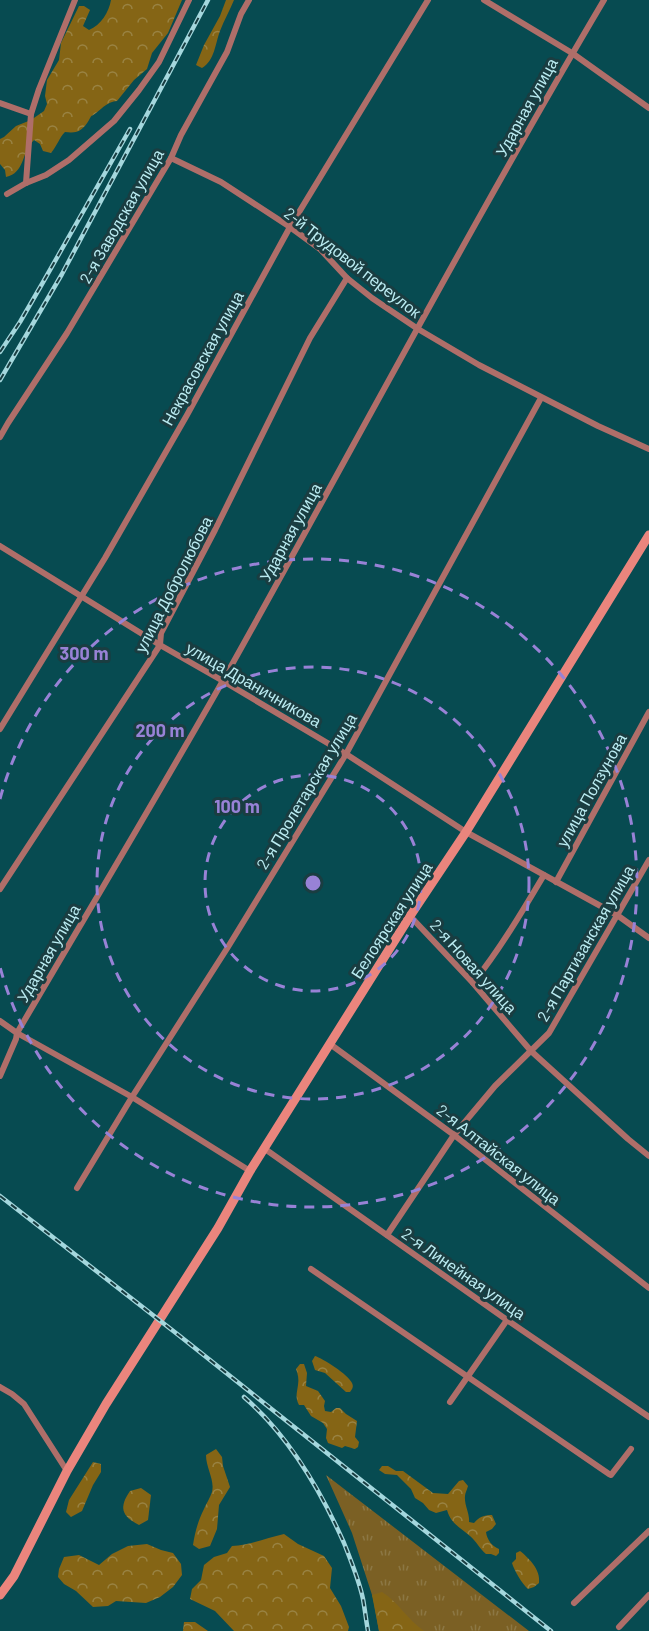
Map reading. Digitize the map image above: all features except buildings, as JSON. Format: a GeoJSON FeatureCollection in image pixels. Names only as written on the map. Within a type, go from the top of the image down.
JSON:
{"type":"FeatureCollection","features":[{"type":"Feature","properties":{"kind":"street"},"geometry":{"type":"LineString","coordinates":[[26,183],[31,114],[75,0]]}},
{"type":"Feature","properties":{"kind":"street"},"geometry":{"type":"LineString","coordinates":[[7,194],[46,175],[69,160],[114,121],[159,62],[189,0]]}},
{"type":"Feature","properties":{"kind":"street","name":"2-я Заводская улица"},"geometry":{"type":"LineString","coordinates":[[0,437],[73,323],[171,158],[181,135],[227,52],[249,0]]}},
{"type":"Feature","properties":{"kind":"street","name":"Некрасовская улица"},"geometry":{"type":"LineString","coordinates":[[0,729],[105,558],[290,227],[428,0]]}},
{"type":"Feature","properties":{"kind":"street"},"geometry":{"type":"LineString","coordinates":[[484,0],[572,53],[649,108]]}},
{"type":"Feature","properties":{"kind":"street","name":"Ударная улица"},"geometry":{"type":"LineString","coordinates":[[0,1076],[17,1033],[223,681],[572,53],[604,0]]}},
{"type":"Feature","properties":{"kind":"street"},"geometry":{"type":"LineString","coordinates":[[0,103],[31,114]]}},
{"type":"Feature","properties":{"kind":"street","name":"2-й Трудовой переулок"},"geometry":{"type":"LineString","coordinates":[[171,158],[221,182],[290,227],[320,249],[347,278],[372,298],[418,329],[541,398],[649,449]]}},
{"type":"Feature","properties":{"kind":"street","name":"улица Добролюбова"},"geometry":{"type":"LineString","coordinates":[[0,890],[160,645],[161,633],[310,338],[347,278]]}},
{"type":"Feature","properties":{"kind":"street","name":"2-я Пролетарская улица"},"geometry":{"type":"LineString","coordinates":[[77,1188],[346,754],[541,398]]}},
{"type":"Feature","properties":{"kind":"street","name":"Белоярская улица"},"geometry":{"type":"LineString","coordinates":[[0,1595],[14,1576],[67,1471],[106,1404],[649,535]]}},
{"type":"Feature","properties":{"kind":"street","name":"улица Драничникова"},"geometry":{"type":"LineString","coordinates":[[0,546],[80,597],[346,754],[466,831],[617,915],[649,938]]}},
{"type":"Feature","properties":{"kind":"street","name":"улица Ползунова"},"geometry":{"type":"LineString","coordinates":[[556,882],[649,712]]}},
{"type":"Feature","properties":{"kind":"street","name":"2-я Партизанская улица"},"geometry":{"type":"LineString","coordinates":[[387,1235],[454,1136],[495,1086],[549,1033],[649,860]]}},
{"type":"Feature","properties":{"kind":"street"},"geometry":{"type":"LineString","coordinates":[[472,983],[508,936],[544,875]]}},
{"type":"Feature","properties":{"kind":"street","name":"2-я Новая улица"},"geometry":{"type":"LineString","coordinates":[[410,916],[531,1051],[649,1156]]}},
{"type":"Feature","properties":{"kind":"street"},"geometry":{"type":"LineString","coordinates":[[0,1021],[17,1033],[132,1097],[250,1171]]}},
{"type":"Feature","properties":{"kind":"street","name":"2-я Алтайская улица"},"geometry":{"type":"LineString","coordinates":[[330,1044],[454,1136],[649,1288]]}},
{"type":"Feature","properties":{"kind":"street","name":"2-я Линейная улица"},"geometry":{"type":"LineString","coordinates":[[264,1149],[649,1417]]}},
{"type":"Feature","properties":{"kind":"street"},"geometry":{"type":"LineString","coordinates":[[311,1269],[609,1474],[631,1449]]}},
{"type":"Feature","properties":{"kind":"street"},"geometry":{"type":"LineString","coordinates":[[450,1402],[507,1320]]}},
{"type":"Feature","properties":{"kind":"street"},"geometry":{"type":"LineString","coordinates":[[0,1387],[24,1404],[67,1471]]}},
{"type":"Feature","properties":{"kind":"street"},"geometry":{"type":"LineString","coordinates":[[574,1603],[649,1531]]}},
{"type":"Feature","properties":{"kind":"street"},"geometry":{"type":"LineString","coordinates":[[619,1627],[649,1595]]}},
{"type":"Feature","properties":{"kind":"green space"},"geometry":{"type":"Polygon","coordinates":[[[111,0],[182,0],[168,33],[152,53],[147,69],[134,80],[117,101],[108,104],[92,116],[80,130],[65,132],[51,153],[43,151],[40,144],[34,140],[17,171],[6,177],[5,170],[0,164],[0,139],[16,126],[44,111],[47,104],[45,96],[47,80],[59,60],[61,43],[79,6],[90,10],[83,26],[89,30],[104,18],[111,0]]]}},
{"type":"Feature","properties":{"kind":"green space"},"geometry":{"type":"Polygon","coordinates":[[[226,0],[234,0],[210,61],[202,68],[196,65],[226,0]]]}},
{"type":"Feature","properties":{"kind":"green space"},"geometry":{"type":"Polygon","coordinates":[[[315,1356],[335,1367],[350,1380],[353,1386],[350,1392],[346,1392],[325,1373],[315,1370],[312,1361],[315,1356]]]}},
{"type":"Feature","properties":{"kind":"green space"},"geometry":{"type":"Polygon","coordinates":[[[300,1364],[304,1364],[307,1373],[306,1386],[318,1391],[325,1401],[325,1411],[331,1412],[340,1408],[357,1421],[355,1437],[359,1442],[358,1447],[355,1449],[345,1446],[342,1448],[328,1443],[327,1429],[323,1423],[311,1416],[304,1405],[299,1405],[296,1369],[300,1364]]]}},
{"type":"Feature","properties":{"kind":"green space"},"geometry":{"type":"Polygon","coordinates":[[[216,1449],[222,1457],[230,1487],[219,1505],[217,1529],[210,1546],[199,1549],[193,1545],[195,1536],[213,1487],[206,1455],[216,1449]]]}},
{"type":"Feature","properties":{"kind":"green space"},"geometry":{"type":"Polygon","coordinates":[[[93,1462],[101,1464],[101,1472],[82,1511],[71,1517],[66,1512],[69,1500],[93,1462]]]}},
{"type":"Feature","properties":{"kind":"green space"},"geometry":{"type":"Polygon","coordinates":[[[382,1466],[403,1471],[433,1493],[448,1494],[459,1481],[463,1480],[468,1486],[465,1499],[469,1522],[474,1523],[482,1517],[492,1515],[496,1524],[486,1532],[487,1538],[499,1549],[499,1553],[496,1556],[486,1554],[453,1522],[447,1510],[436,1513],[429,1510],[415,1498],[411,1489],[397,1475],[385,1474],[379,1470],[382,1466]]]}},
{"type":"Feature","properties":{"kind":"green space"},"geometry":{"type":"Polygon","coordinates":[[[326,1475],[529,1631],[379,1631],[373,1598],[352,1533],[326,1475]]]}},
{"type":"Feature","properties":{"kind":"green space"},"geometry":{"type":"Polygon","coordinates":[[[141,1488],[151,1495],[148,1520],[139,1525],[125,1515],[123,1506],[130,1491],[141,1488]]]}},
{"type":"Feature","properties":{"kind":"green space"},"geometry":{"type":"Polygon","coordinates":[[[284,1534],[298,1544],[324,1556],[332,1568],[330,1588],[341,1606],[349,1627],[348,1631],[234,1631],[215,1611],[190,1599],[192,1589],[201,1580],[204,1565],[214,1557],[227,1553],[232,1546],[284,1534]]]}},
{"type":"Feature","properties":{"kind":"green space"},"geometry":{"type":"Polygon","coordinates":[[[147,1544],[173,1553],[181,1564],[182,1575],[173,1587],[160,1597],[146,1603],[116,1601],[108,1606],[93,1607],[58,1577],[64,1557],[79,1555],[99,1565],[112,1554],[128,1546],[147,1544]]]}},
{"type":"Feature","properties":{"kind":"green space"},"geometry":{"type":"Polygon","coordinates":[[[520,1551],[534,1565],[539,1578],[539,1583],[528,1589],[518,1577],[512,1563],[516,1559],[516,1553],[520,1551]]]}},
{"type":"Feature","properties":{"kind":"green space"},"geometry":{"type":"Polygon","coordinates":[[[382,1592],[424,1631],[379,1631],[372,1595],[382,1592]]]}},
{"type":"Feature","properties":{"kind":"green space"},"geometry":{"type":"Polygon","coordinates":[[[184,1622],[195,1622],[208,1631],[183,1631],[184,1622]]]}},
{"type":"Feature","properties":{"kind":"railway"},"geometry":{"type":"LineString","coordinates":[[0,380],[62,274],[208,0]]}},
{"type":"Feature","properties":{"kind":"railway"},"geometry":{"type":"LineString","coordinates":[[0,352],[20,322],[130,129]]}},
{"type":"Feature","properties":{"kind":"railway"},"geometry":{"type":"LineString","coordinates":[[0,1196],[551,1631]]}},
{"type":"Feature","properties":{"kind":"railway"},"geometry":{"type":"LineString","coordinates":[[244,1397],[289,1446],[325,1503],[357,1578],[368,1631]]}}]}
